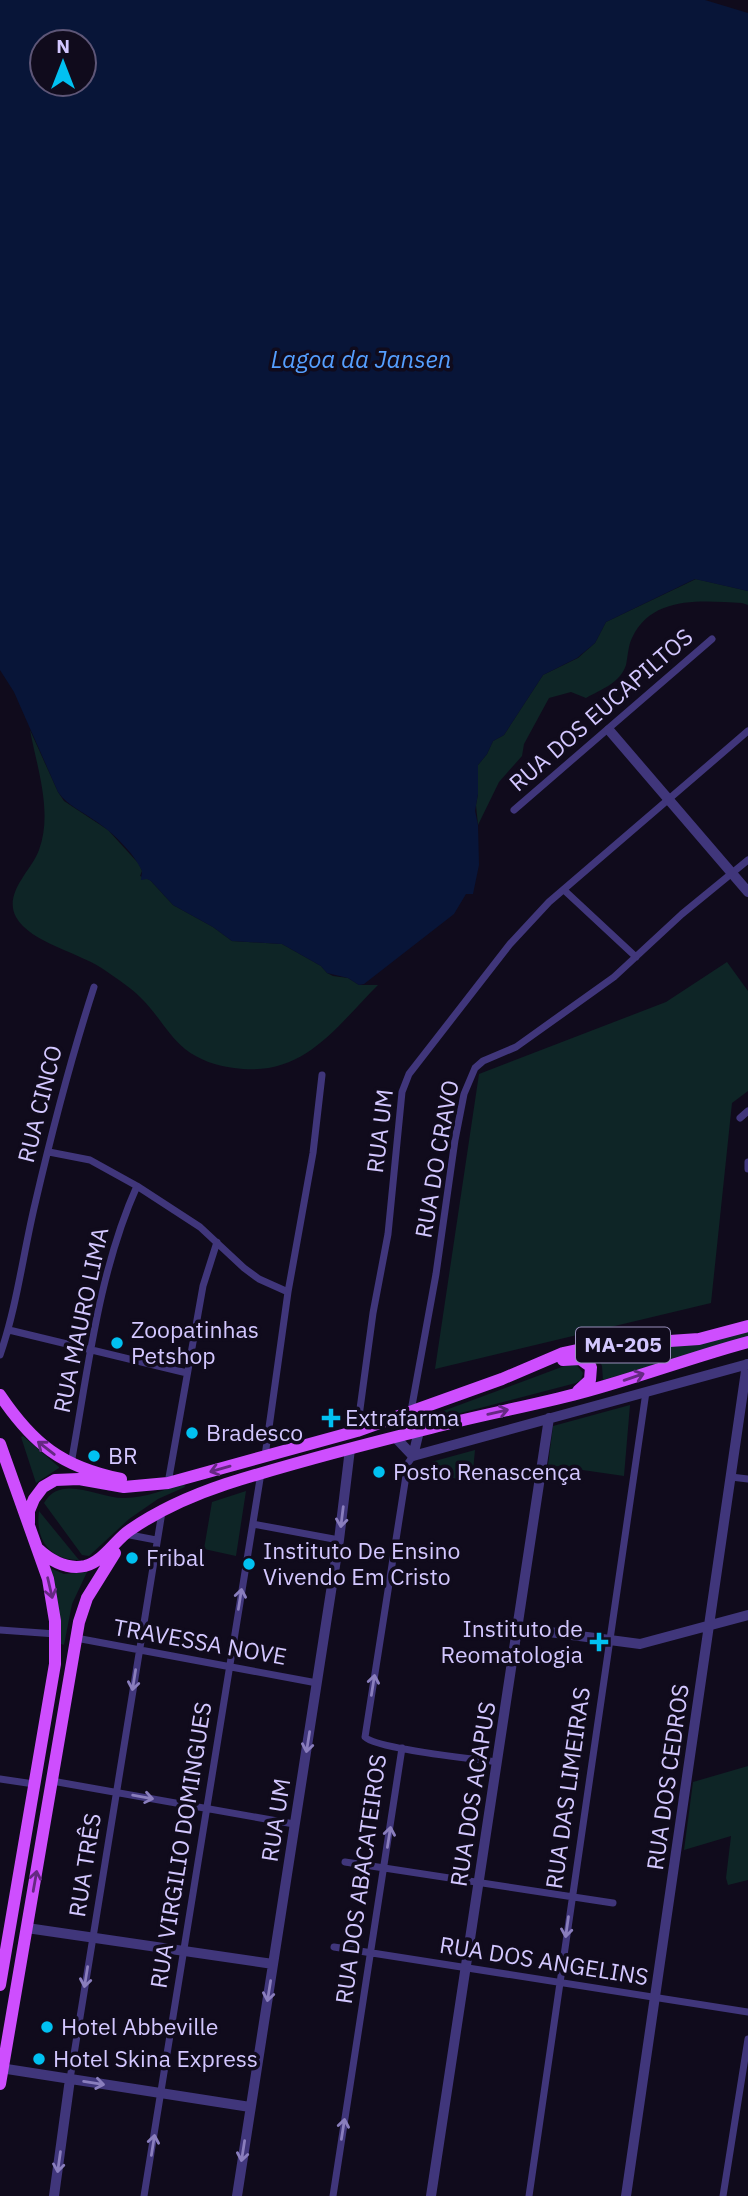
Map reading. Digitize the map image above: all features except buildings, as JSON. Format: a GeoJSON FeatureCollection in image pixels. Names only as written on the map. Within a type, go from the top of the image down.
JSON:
{"type":"FeatureCollection","features":[{"type":"Feature","properties":{"kind":"main road","name":"MA-205"},"geometry":{"type":"LineString","coordinates":[[502,1379],[553,1356],[575,1350],[692,1340],[748,1326]]}},
{"type":"Feature","properties":{"kind":"main road"},"geometry":{"type":"LineString","coordinates":[[38,1549],[60,1564],[71,1567],[87,1565],[99,1559],[127,1532],[162,1511],[212,1489],[395,1437],[568,1396],[748,1342]]}},
{"type":"Feature","properties":{"kind":"main road"},"geometry":{"type":"LineString","coordinates":[[29,1523],[29,1511],[34,1499],[43,1487],[55,1480],[79,1479],[124,1487],[162,1484],[356,1431],[569,1358],[584,1360],[592,1369],[590,1380],[583,1388],[568,1396]]}},
{"type":"Feature","properties":{"kind":"main road"},"geometry":{"type":"LineString","coordinates":[[0,1395],[34,1438],[71,1464],[110,1477],[162,1484]]}},
{"type":"Feature","properties":{"kind":"main road"},"geometry":{"type":"LineString","coordinates":[[0,1444],[5,1470],[38,1549],[52,1597],[56,1634],[54,1664],[34,1784],[5,1925],[0,1984]]}},
{"type":"Feature","properties":{"kind":"main road"},"geometry":{"type":"LineString","coordinates":[[0,2084],[82,1610],[98,1577],[130,1535],[162,1511]]}},
{"type":"Feature","properties":{"kind":"street","name":"RUA DOS EUCAPILTOS"},"geometry":{"type":"LineString","coordinates":[[514,810],[712,639]]}},
{"type":"Feature","properties":{"kind":"street"},"geometry":{"type":"LineString","coordinates":[[609,730],[748,891]]}},
{"type":"Feature","properties":{"kind":"street","name":"RUA UM"},"geometry":{"type":"LineString","coordinates":[[356,1431],[373,1313],[388,1234],[404,1084],[510,944],[549,902],[748,731]]}},
{"type":"Feature","properties":{"kind":"street","name":"RUA DO CRAVO"},"geometry":{"type":"LineString","coordinates":[[411,1412],[436,1274],[455,1140],[470,1077],[483,1061],[516,1047],[614,977],[748,860]]}},
{"type":"Feature","properties":{"kind":"street"},"geometry":{"type":"LineString","coordinates":[[564,890],[636,957]]}},
{"type":"Feature","properties":{"kind":"street","name":"RUA CINCO"},"geometry":{"type":"LineString","coordinates":[[0,1355],[9,1330],[32,1215],[74,1049],[94,987]]}},
{"type":"Feature","properties":{"kind":"street"},"geometry":{"type":"LineString","coordinates":[[265,1456],[288,1292],[313,1153],[321,1075]]}},
{"type":"Feature","properties":{"kind":"street"},"geometry":{"type":"LineString","coordinates":[[740,1118],[748,1111]]}},
{"type":"Feature","properties":{"kind":"street"},"geometry":{"type":"LineString","coordinates":[[49,1152],[90,1160],[137,1186],[188,1219],[259,1279],[288,1292]]}},
{"type":"Feature","properties":{"kind":"street"},"geometry":{"type":"LineString","coordinates":[[748,1162],[748,1169]]}},
{"type":"Feature","properties":{"kind":"street","name":"RUA MAURO LIMA"},"geometry":{"type":"LineString","coordinates":[[71,1464],[106,1280],[120,1229],[137,1186]]}},
{"type":"Feature","properties":{"kind":"street"},"geometry":{"type":"LineString","coordinates":[[162,1484],[203,1286],[217,1242]]}},
{"type":"Feature","properties":{"kind":"street"},"geometry":{"type":"LineString","coordinates":[[9,1330],[187,1373]]}},
{"type":"Feature","properties":{"kind":"street"},"geometry":{"type":"LineString","coordinates":[[395,1437],[413,1456],[748,1364]]}},
{"type":"Feature","properties":{"kind":"street","name":"RUA DOS CEDROS"},"geometry":{"type":"LineString","coordinates":[[626,2196],[748,1364]]}},
{"type":"Feature","properties":{"kind":"street","name":"RUA DAS LIMEIRAS"},"geometry":{"type":"LineString","coordinates":[[529,2196],[646,1392]]}},
{"type":"Feature","properties":{"kind":"street","name":"RUA DOS ACAPUS"},"geometry":{"type":"LineString","coordinates":[[431,2196],[549,1418]]}},
{"type":"Feature","properties":{"kind":"street","name":"RUA DOS ABACATEIROS"},"geometry":{"type":"LineString","coordinates":[[333,2196],[402,1748],[369,1742],[365,1733],[408,1463],[413,1456],[419,1431]]}},
{"type":"Feature","properties":{"kind":"street","name":"RUA UM"},"geometry":{"type":"LineString","coordinates":[[237,2196],[351,1449]]}},
{"type":"Feature","properties":{"kind":"street","name":"RUA VIRGILIO DOMINGUES"},"geometry":{"type":"LineString","coordinates":[[145,2196],[261,1473]]}},
{"type":"Feature","properties":{"kind":"street"},"geometry":{"type":"LineString","coordinates":[[731,1477],[748,1479]]}},
{"type":"Feature","properties":{"kind":"street","name":"RUA TRÊS"},"geometry":{"type":"LineString","coordinates":[[54,2196],[92,1937],[162,1511]]}},
{"type":"Feature","properties":{"kind":"street"},"geometry":{"type":"LineString","coordinates":[[253,1524],[339,1540]]}},
{"type":"Feature","properties":{"kind":"street"},"geometry":{"type":"LineString","coordinates":[[130,1535],[156,1540]]}},
{"type":"Feature","properties":{"kind":"street"},"geometry":{"type":"LineString","coordinates":[[519,1628],[610,1642],[648,1643],[748,1615]]}},
{"type":"Feature","properties":{"kind":"street"},"geometry":{"type":"LineString","coordinates":[[0,1630],[56,1634]]}},
{"type":"Feature","properties":{"kind":"street","name":"TRAVESSA NOVE"},"geometry":{"type":"LineString","coordinates":[[76,1638],[317,1683]]}},
{"type":"Feature","properties":{"kind":"street"},"geometry":{"type":"LineString","coordinates":[[402,1748],[498,1762]]}},
{"type":"Feature","properties":{"kind":"street"},"geometry":{"type":"LineString","coordinates":[[0,1779],[34,1784]]}},
{"type":"Feature","properties":{"kind":"street"},"geometry":{"type":"LineString","coordinates":[[52,1781],[295,1824]]}},
{"type":"Feature","properties":{"kind":"street"},"geometry":{"type":"LineString","coordinates":[[345,1862],[613,1903]]}},
{"type":"Feature","properties":{"kind":"street"},"geometry":{"type":"LineString","coordinates":[[27,1928],[273,1964]]}},
{"type":"Feature","properties":{"kind":"street","name":"RUA DOS ANGELINS"},"geometry":{"type":"LineString","coordinates":[[334,1947],[748,2012]]}},
{"type":"Feature","properties":{"kind":"street"},"geometry":{"type":"LineString","coordinates":[[723,2196],[748,2039]]}},
{"type":"Feature","properties":{"kind":"street"},"geometry":{"type":"LineString","coordinates":[[1,2068],[250,2107]]}},
{"type":"Feature","properties":{"kind":"green space"},"geometry":{"type":"Polygon","coordinates":[[[696,579],[748,591],[748,605],[695,602],[665,608],[652,614],[641,624],[631,641],[626,665],[615,681],[586,698],[571,692],[549,698],[524,744],[522,756],[499,782],[478,825],[478,765],[493,741],[504,735],[543,675],[578,658],[595,643],[606,622],[696,579]]]}},
{"type":"Feature","properties":{"kind":"green space"},"geometry":{"type":"Polygon","coordinates":[[[30,730],[64,801],[108,830],[139,864],[142,871],[140,876],[150,880],[173,905],[232,941],[282,944],[333,976],[348,978],[359,985],[378,985],[315,1047],[298,1058],[279,1065],[258,1069],[228,1067],[190,1053],[128,986],[96,965],[44,941],[23,926],[16,917],[13,899],[39,850],[43,835],[44,805],[30,730]]]}},
{"type":"Feature","properties":{"kind":"green space"},"geometry":{"type":"Polygon","coordinates":[[[727,962],[748,991],[748,1091],[732,1103],[711,1303],[435,1369],[479,1074],[666,1002],[727,962]]]}},
{"type":"Feature","properties":{"kind":"green space"},"geometry":{"type":"Polygon","coordinates":[[[748,1331],[748,1338],[603,1380],[602,1366],[596,1353],[748,1331]]]}},
{"type":"Feature","properties":{"kind":"green space"},"geometry":{"type":"Polygon","coordinates":[[[576,1364],[583,1373],[581,1380],[576,1383],[445,1417],[443,1411],[576,1364]]]}},
{"type":"Feature","properties":{"kind":"green space"},"geometry":{"type":"Polygon","coordinates":[[[630,1405],[624,1476],[548,1465],[553,1426],[630,1405]]]}},
{"type":"Feature","properties":{"kind":"green space"},"geometry":{"type":"Polygon","coordinates":[[[21,1437],[59,1467],[36,1483],[21,1437]]]}},
{"type":"Feature","properties":{"kind":"green space"},"geometry":{"type":"Polygon","coordinates":[[[475,1450],[472,1482],[439,1475],[431,1462],[475,1450]]]}},
{"type":"Feature","properties":{"kind":"green space"},"geometry":{"type":"Polygon","coordinates":[[[184,1484],[185,1487],[158,1499],[129,1519],[89,1556],[82,1555],[44,1503],[51,1494],[70,1488],[132,1498],[184,1484]]]}},
{"type":"Feature","properties":{"kind":"green space"},"geometry":{"type":"Polygon","coordinates":[[[246,1491],[236,1556],[204,1549],[212,1502],[246,1491]]]}},
{"type":"Feature","properties":{"kind":"green space"},"geometry":{"type":"Polygon","coordinates":[[[39,1511],[79,1560],[60,1556],[46,1546],[39,1530],[39,1511]]]}},
{"type":"Feature","properties":{"kind":"green space"},"geometry":{"type":"Polygon","coordinates":[[[50,1568],[64,1574],[87,1572],[72,1604],[64,1645],[61,1644],[56,1589],[50,1568]]]}},
{"type":"Feature","properties":{"kind":"green space"},"geometry":{"type":"Polygon","coordinates":[[[748,1766],[748,1880],[728,1885],[726,1878],[731,1836],[684,1850],[693,1782],[748,1766]]]}},
{"type":"Feature","properties":{"kind":"water","name":"Lagoa da Jansen"},"geometry":{"type":"Polygon","coordinates":[[[0,0],[705,0],[748,13],[748,591],[695,579],[606,622],[595,643],[577,658],[543,675],[504,735],[493,741],[478,765],[475,811],[479,865],[473,894],[466,894],[454,914],[364,984],[359,985],[348,978],[327,973],[321,966],[282,944],[232,941],[173,905],[151,881],[141,880],[142,871],[122,844],[62,797],[14,692],[0,670],[0,0]]]}},
{"type":"Feature","properties":{"kind":"place","name":"Zoopatinhas Petshop"},"geometry":{"type":"Point","coordinates":[117,1343]}},
{"type":"Feature","properties":{"kind":"place","name":"Extrafarma"},"geometry":{"type":"Point","coordinates":[331,1418]}},
{"type":"Feature","properties":{"kind":"place","name":"Bradesco"},"geometry":{"type":"Point","coordinates":[192,1433]}},
{"type":"Feature","properties":{"kind":"place","name":"BR"},"geometry":{"type":"Point","coordinates":[94,1456]}},
{"type":"Feature","properties":{"kind":"place","name":"Posto Renascença"},"geometry":{"type":"Point","coordinates":[379,1472]}},
{"type":"Feature","properties":{"kind":"place","name":"Fribal"},"geometry":{"type":"Point","coordinates":[132,1558]}},
{"type":"Feature","properties":{"kind":"place","name":"Instituto De Ensino Vivendo Em Cristo"},"geometry":{"type":"Point","coordinates":[249,1564]}},
{"type":"Feature","properties":{"kind":"place","name":"Instituto de Reomatologia"},"geometry":{"type":"Point","coordinates":[599,1642]}},
{"type":"Feature","properties":{"kind":"place","name":"Hotel Abbeville"},"geometry":{"type":"Point","coordinates":[47,2027]}},
{"type":"Feature","properties":{"kind":"place","name":"Hotel Skina Express"},"geometry":{"type":"Point","coordinates":[39,2059]}}]}
